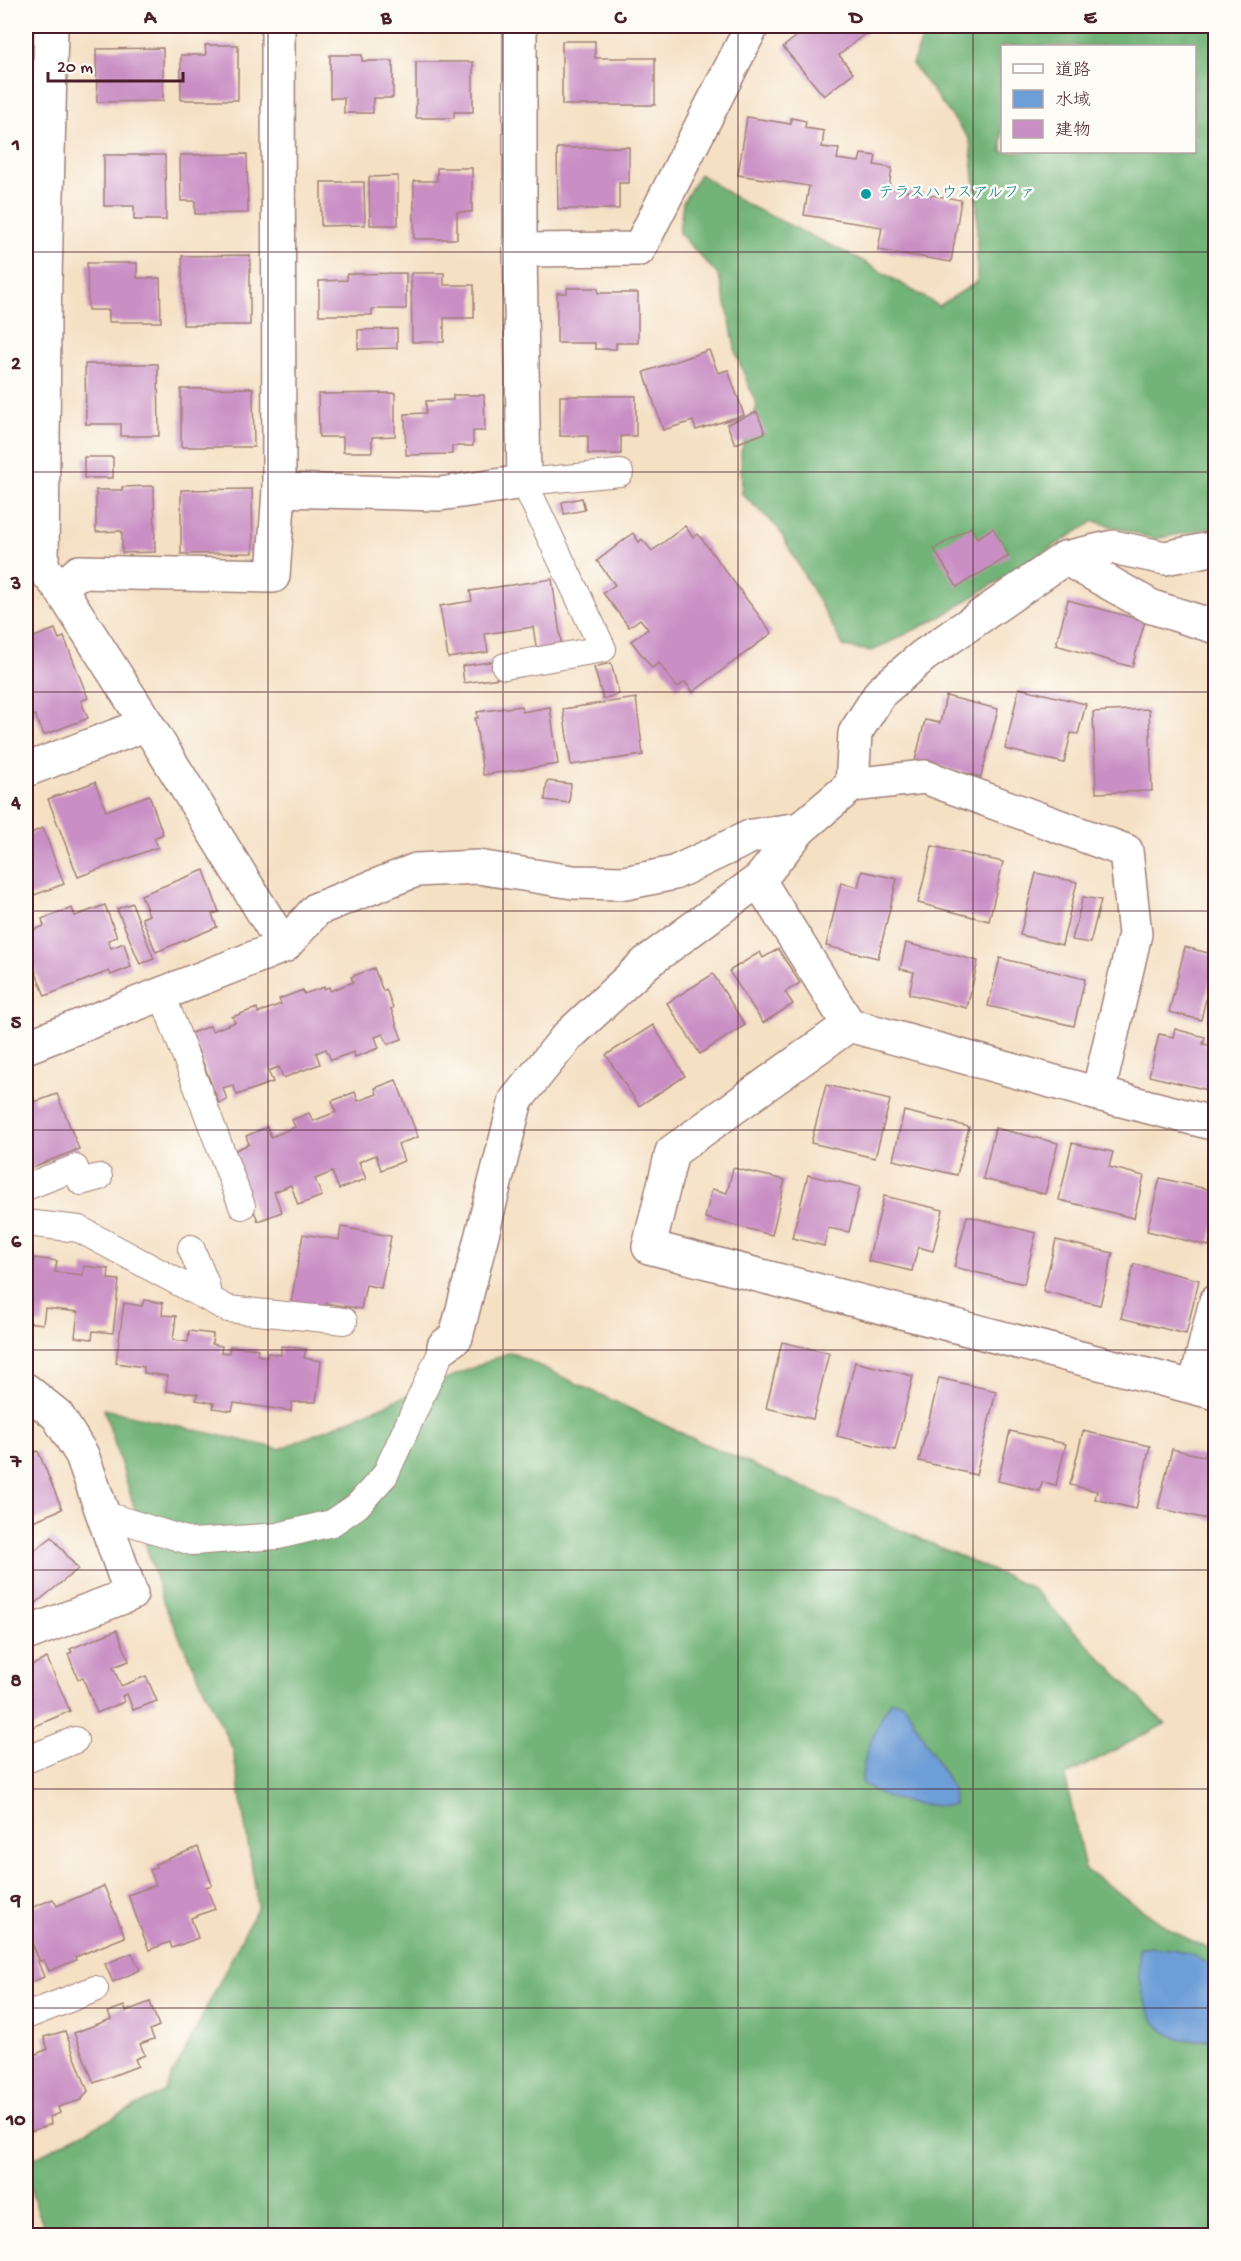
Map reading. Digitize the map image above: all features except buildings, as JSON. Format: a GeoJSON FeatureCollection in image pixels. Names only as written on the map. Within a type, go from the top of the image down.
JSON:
{"type":"FeatureCollection","features":[{"type":"Feature","properties":{"kind":"street"},"geometry":{"type":"LineString","coordinates":[[51,26],[38,64],[35,321],[42,574],[147,724],[284,946]]}},
{"type":"Feature","properties":{"kind":"street"},"geometry":{"type":"LineString","coordinates":[[42,574],[79,572],[273,576],[279,490],[278,26]]}},
{"type":"Feature","properties":{"kind":"street"},"geometry":{"type":"LineString","coordinates":[[279,490],[441,494],[524,482],[520,250],[520,26]]}},
{"type":"Feature","properties":{"kind":"street"},"geometry":{"type":"LineString","coordinates":[[520,250],[639,249],[752,26]]}},
{"type":"Feature","properties":{"kind":"street"},"geometry":{"type":"LineString","coordinates":[[852,785],[855,734],[881,692],[922,656],[1065,558],[1113,547],[1165,558],[1215,548]]}},
{"type":"Feature","properties":{"kind":"street"},"geometry":{"type":"LineString","coordinates":[[1065,558],[1152,607],[1215,627]]}},
{"type":"Feature","properties":{"kind":"street"},"geometry":{"type":"LineString","coordinates":[[26,770],[147,724]]}},
{"type":"Feature","properties":{"kind":"street"},"geometry":{"type":"LineString","coordinates":[[444,1346],[456,1337],[516,1100],[567,1037],[646,963],[760,879],[800,829],[852,785],[925,777],[1126,851],[1135,934],[1098,1094]]}},
{"type":"Feature","properties":{"kind":"street"},"geometry":{"type":"LineString","coordinates":[[26,1047],[284,946],[318,909],[416,870],[478,867],[573,882],[625,883],[674,873],[752,836],[800,829]]}},
{"type":"Feature","properties":{"kind":"street"},"geometry":{"type":"LineString","coordinates":[[766,892],[849,1025],[1215,1124]]}},
{"type":"Feature","properties":{"kind":"street"},"geometry":{"type":"LineString","coordinates":[[849,1025],[672,1152],[649,1247],[1205,1390],[1215,1301]]}},
{"type":"Feature","properties":{"kind":"street"},"geometry":{"type":"LineString","coordinates":[[26,1390],[57,1416],[82,1455],[131,1594],[26,1634]]}},
{"type":"Feature","properties":{"kind":"lane"},"geometry":{"type":"LineString","coordinates":[[505,666],[603,649],[524,482],[620,473]]}},
{"type":"Feature","properties":{"kind":"lane"},"geometry":{"type":"LineString","coordinates":[[162,994],[242,1206]]}},
{"type":"Feature","properties":{"kind":"lane"},"geometry":{"type":"LineString","coordinates":[[26,1187],[75,1168],[81,1182],[99,1177]]}},
{"type":"Feature","properties":{"kind":"lane"},"geometry":{"type":"LineString","coordinates":[[26,1223],[79,1229],[228,1310],[344,1321]]}},
{"type":"Feature","properties":{"kind":"lane"},"geometry":{"type":"LineString","coordinates":[[191,1248],[206,1284],[208,1298]]}},
{"type":"Feature","properties":{"kind":"lane"},"geometry":{"type":"LineString","coordinates":[[103,1514],[192,1542],[278,1536],[332,1523],[357,1506],[385,1475],[444,1346]]}},
{"type":"Feature","properties":{"kind":"lane"},"geometry":{"type":"LineString","coordinates":[[26,1760],[75,1740]]}},
{"type":"Feature","properties":{"kind":"lane"},"geometry":{"type":"LineString","coordinates":[[26,2016],[95,1989]]}},
{"type":"Feature","properties":{"kind":"green space"},"geometry":{"type":"Polygon","coordinates":[[[928,26],[1215,26],[1215,527],[1155,539],[1094,521],[942,616],[872,651],[844,647],[778,528],[742,494],[741,451],[757,406],[736,354],[719,276],[679,233],[683,202],[700,174],[742,202],[861,260],[939,306],[977,282],[977,204],[970,140],[912,64],[928,26]]]}},
{"type":"Feature","properties":{"kind":"green space"},"geometry":{"type":"Polygon","coordinates":[[[510,1352],[696,1440],[1032,1588],[1165,1724],[1065,1776],[1085,1869],[1172,1931],[1215,1952],[1215,2235],[47,2236],[26,2177],[26,2162],[164,2092],[258,1906],[233,1750],[164,1604],[104,1409],[280,1449],[510,1352]]]}},
{"type":"Feature","properties":{"kind":"water"},"geometry":{"type":"Polygon","coordinates":[[[892,1701],[904,1703],[952,1788],[954,1805],[918,1804],[893,1799],[871,1789],[862,1782],[871,1740],[892,1701]]]}},
{"type":"Feature","properties":{"kind":"water"},"geometry":{"type":"Polygon","coordinates":[[[1139,1947],[1179,1951],[1215,1967],[1215,2039],[1182,2039],[1169,2034],[1159,2026],[1151,2015],[1142,1988],[1139,1947]]]}},
{"type":"Feature","properties":{"kind":"place","name":"テラスハウスアルファ"},"geometry":{"type":"Point","coordinates":[866,194]}}]}
